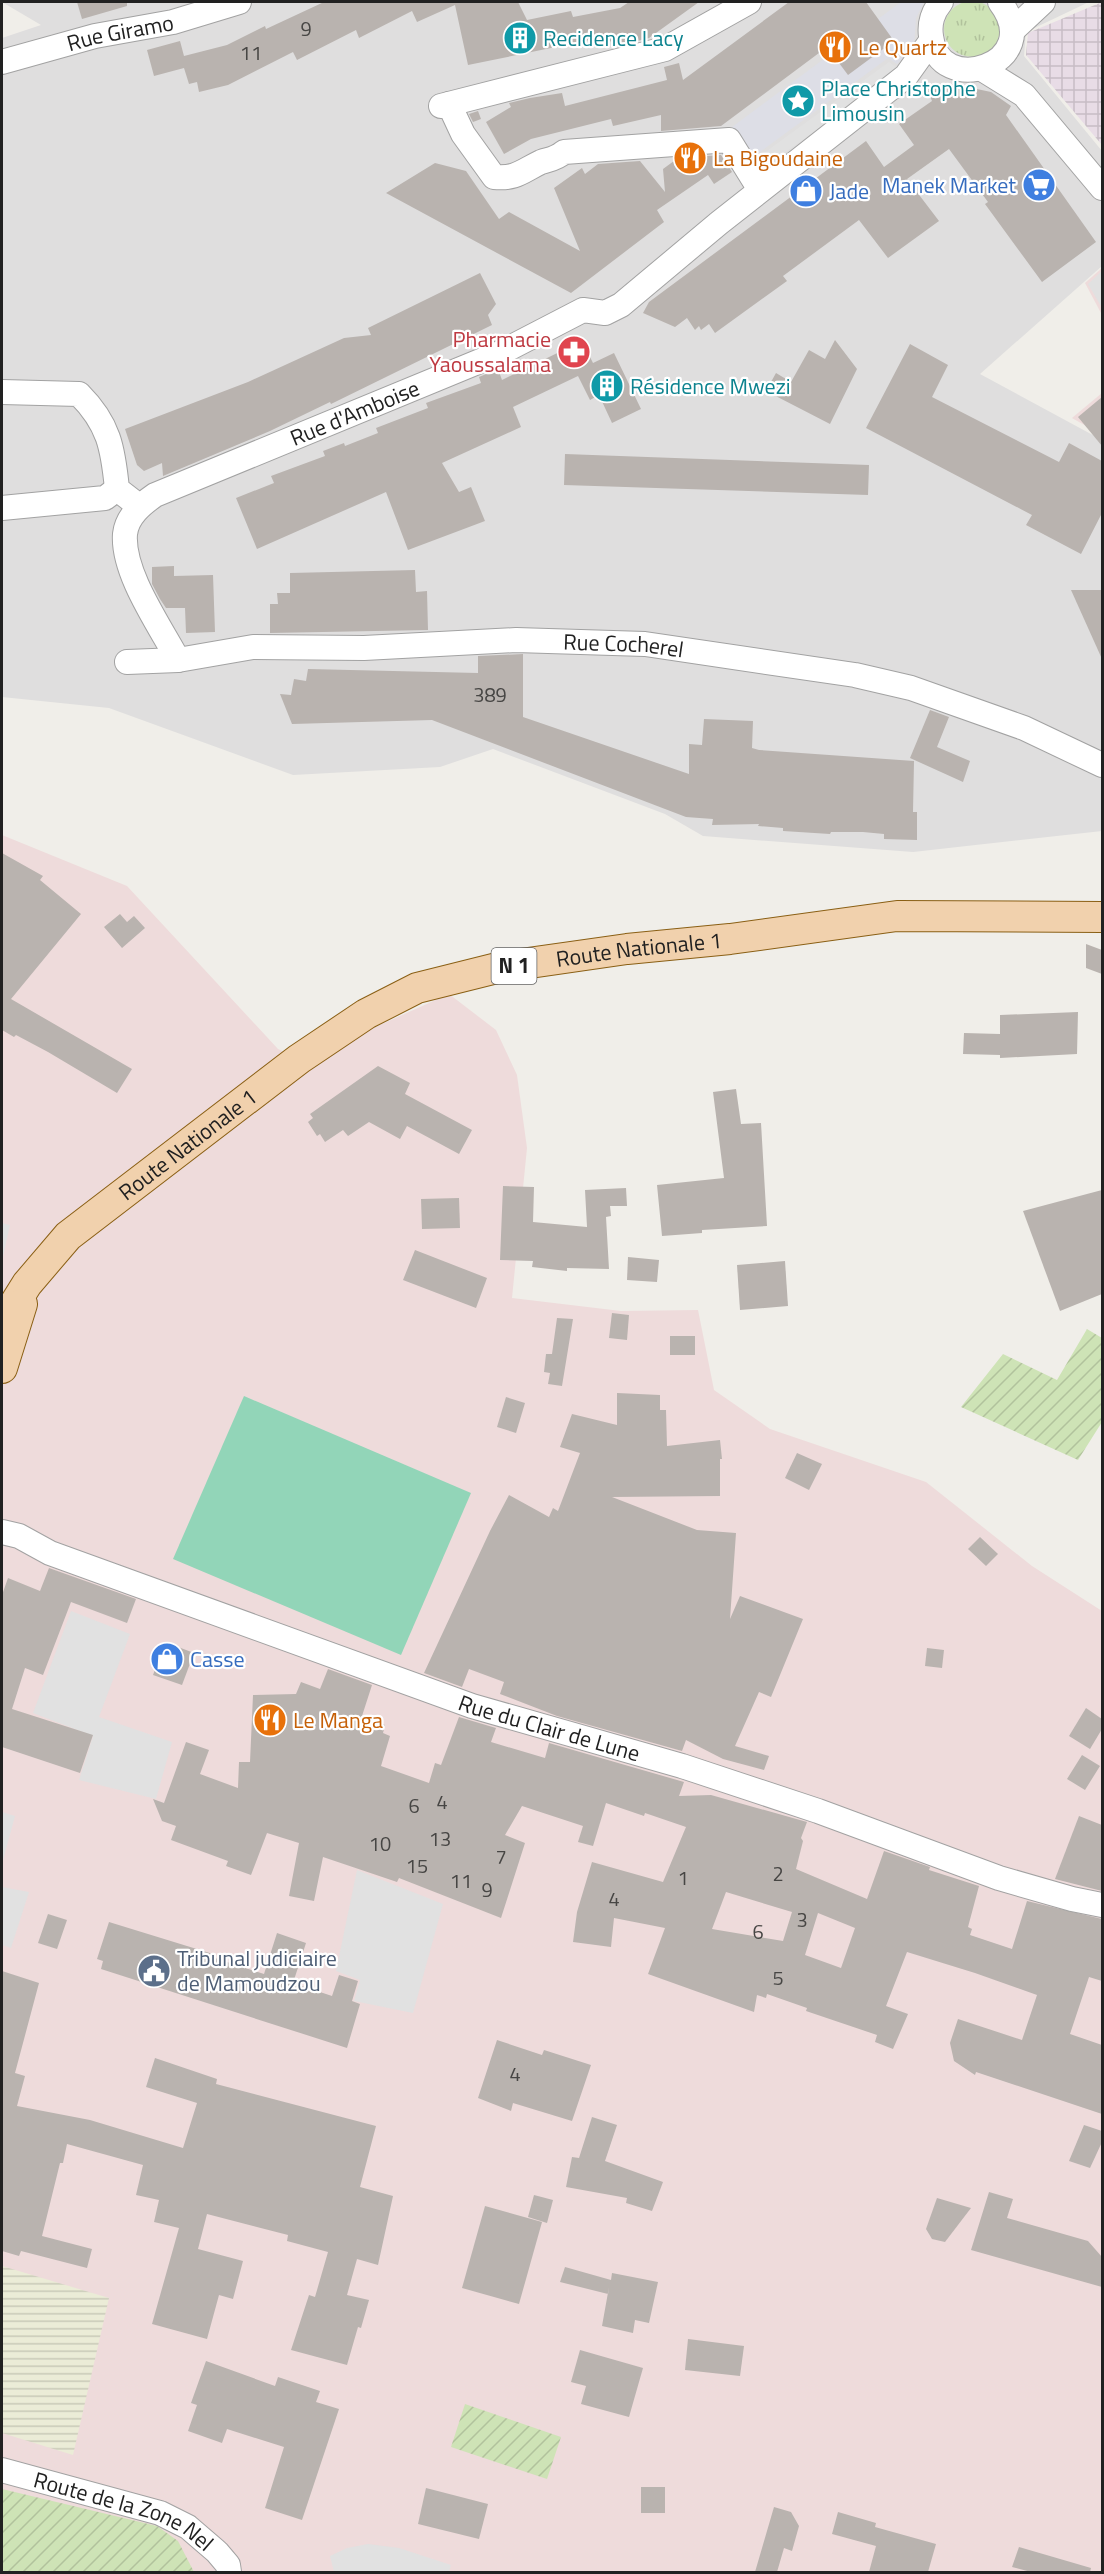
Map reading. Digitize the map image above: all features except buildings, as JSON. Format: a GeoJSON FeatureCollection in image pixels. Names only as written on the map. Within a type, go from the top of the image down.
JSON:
{"type":"FeatureCollection","features":[{"type":"Feature","properties":{"kind":"main road","name":"Route Nationale 1"},"geometry":{"type":"LineString","coordinates":[[2,1324],[27,1284],[68,1236],[242,1102],[366,1014],[417,988],[513,966],[897,916],[1102,917]]}},
{"type":"Feature","properties":{"kind":"main road","name":"Route Nationale 1"},"geometry":{"type":"LineString","coordinates":[[2,1368],[27,1284]]}},
{"type":"Feature","properties":{"kind":"street","name":"Rue Giramo"},"geometry":{"type":"LineString","coordinates":[[2,62],[95,36],[173,22],[239,2]]}},
{"type":"Feature","properties":{"kind":"street"},"geometry":{"type":"LineString","coordinates":[[749,2],[665,49],[445,105],[495,177],[520,175],[541,162],[557,158],[564,152],[729,140],[760,190]]}},
{"type":"Feature","properties":{"kind":"street"},"geometry":{"type":"LineString","coordinates":[[942,2],[933,14],[930,27],[931,41],[937,53],[957,68]]}},
{"type":"Feature","properties":{"kind":"street"},"geometry":{"type":"LineString","coordinates":[[1000,2],[1011,19],[1011,38],[1024,94]]}},
{"type":"Feature","properties":{"kind":"street"},"geometry":{"type":"LineString","coordinates":[[982,69],[994,64],[1011,38],[1043,2]]}},
{"type":"Feature","properties":{"kind":"street","name":"Rue d'Amboise"},"geometry":{"type":"LineString","coordinates":[[139,506],[155,495],[502,352],[584,310],[606,313],[621,305],[760,190],[906,76],[931,41]]}},
{"type":"Feature","properties":{"kind":"street","name":"Rue d'Amboise"},"geometry":{"type":"LineString","coordinates":[[906,76],[957,68],[970,71],[982,69]]}},
{"type":"Feature","properties":{"kind":"street"},"geometry":{"type":"LineString","coordinates":[[982,69],[1024,94],[1102,188]]}},
{"type":"Feature","properties":{"kind":"street"},"geometry":{"type":"LineString","coordinates":[[2,392],[79,394],[93,408],[113,447],[117,489],[139,506],[125,532],[128,560],[140,589],[178,660]]}},
{"type":"Feature","properties":{"kind":"street"},"geometry":{"type":"LineString","coordinates":[[2,508],[105,498],[117,489]]}},
{"type":"Feature","properties":{"kind":"street","name":"Rue Cocherel"},"geometry":{"type":"LineString","coordinates":[[127,662],[178,660],[253,647],[364,648],[516,640],[645,644],[855,675],[911,688],[1024,728],[1102,765]]}},
{"type":"Feature","properties":{"kind":"street","name":"Rue du Clair de Lune"},"geometry":{"type":"LineString","coordinates":[[2,1532],[19,1536],[50,1552],[317,1651],[472,1706],[682,1766],[829,1815],[999,1878],[1072,1899],[1102,1905]]}},
{"type":"Feature","properties":{"kind":"street","name":"Route de la Zone Nel"},"geometry":{"type":"LineString","coordinates":[[2,2470],[160,2513],[188,2527],[217,2553],[228,2565],[230,2572]]}},
{"type":"Feature","properties":{"kind":"shaded area"},"geometry":{"type":"Polygon","coordinates":[[[2,2],[1089,2],[1026,32],[1024,56],[1102,151],[1102,266],[980,374],[1102,440],[1102,831],[913,852],[703,836],[665,814],[493,749],[440,767],[293,775],[109,708],[2,697],[2,38],[41,25],[2,2]]]}},
{"type":"Feature","properties":{"kind":"shaded area","name":"Place Christophe Limousin"},"geometry":{"type":"Polygon","coordinates":[[[901,2],[924,2],[916,18],[914,47],[897,64],[888,58],[756,155],[741,153],[728,130],[901,2]]]}},
{"type":"Feature","properties":{"kind":"shaded area"},"geometry":{"type":"Polygon","coordinates":[[[1102,2],[1102,145],[1026,55],[1028,33],[1102,2]]]}},
{"type":"Feature","properties":{"kind":"shaded area"},"geometry":{"type":"Polygon","coordinates":[[[889,62],[900,70],[762,169],[756,159],[889,62]]]}},
{"type":"Feature","properties":{"kind":"shaded area"},"geometry":{"type":"Polygon","coordinates":[[[1102,268],[1102,315],[1085,283],[1102,268]]]}},
{"type":"Feature","properties":{"kind":"shaded area"},"geometry":{"type":"Polygon","coordinates":[[[1102,271],[1102,308],[1088,284],[1102,271]]]}},
{"type":"Feature","properties":{"kind":"shaded area"},"geometry":{"type":"Polygon","coordinates":[[[1102,393],[1102,435],[1072,418],[1102,393]]]}},
{"type":"Feature","properties":{"kind":"shaded area"},"geometry":{"type":"Polygon","coordinates":[[[2,835],[127,886],[278,1049],[315,1066],[371,1029],[449,994],[496,1030],[517,1075],[527,1148],[512,1298],[621,1311],[698,1310],[714,1390],[770,1429],[926,1482],[1032,1566],[1102,1611],[1102,2572],[2,2572],[2,835]]]}},
{"type":"Feature","properties":{"kind":"shaded area"},"geometry":{"type":"Polygon","coordinates":[[[2,1223],[10,1225],[2,1261],[2,1223]]]}},
{"type":"Feature","properties":{"kind":"shaded area"},"geometry":{"type":"Polygon","coordinates":[[[71,1611],[130,1634],[99,1717],[172,1742],[156,1799],[79,1780],[93,1736],[33,1713],[71,1611]]]}},
{"type":"Feature","properties":{"kind":"shaded area"},"geometry":{"type":"Polygon","coordinates":[[[2,1812],[15,1816],[2,1864],[2,1812]]]}},
{"type":"Feature","properties":{"kind":"shaded area"},"geometry":{"type":"Polygon","coordinates":[[[357,1870],[443,1904],[413,2013],[354,2001],[360,1980],[336,1971],[357,1870]]]}},
{"type":"Feature","properties":{"kind":"shaded area"},"geometry":{"type":"Polygon","coordinates":[[[2,1887],[29,1892],[11,1948],[2,1945],[2,1887]]]}},
{"type":"Feature","properties":{"kind":"shaded area"},"geometry":{"type":"Polygon","coordinates":[[[368,2544],[399,2548],[451,2565],[449,2572],[334,2572],[330,2556],[347,2548],[368,2544]]]}},
{"type":"Feature","properties":{"kind":"green space"},"geometry":{"type":"Polygon","coordinates":[[[972,1],[983,3],[992,9],[998,18],[1000,29],[998,40],[992,49],[983,55],[972,57],[961,55],[952,49],[946,40],[944,29],[946,18],[952,9],[961,3],[972,1]]]}},
{"type":"Feature","properties":{"kind":"green space"},"geometry":{"type":"Polygon","coordinates":[[[1087,1329],[1102,1338],[1102,1422],[1078,1460],[961,1407],[1003,1354],[1057,1380],[1087,1329]]]}},
{"type":"Feature","properties":{"kind":"green space"},"geometry":{"type":"Polygon","coordinates":[[[244,1396],[471,1493],[401,1655],[173,1559],[244,1396]]]}},
{"type":"Feature","properties":{"kind":"green space"},"geometry":{"type":"Polygon","coordinates":[[[2,2266],[109,2298],[73,2455],[2,2433],[2,2266]]]}},
{"type":"Feature","properties":{"kind":"green space"},"geometry":{"type":"Polygon","coordinates":[[[465,2404],[561,2437],[547,2479],[451,2447],[465,2404]]]}},
{"type":"Feature","properties":{"kind":"green space"},"geometry":{"type":"Polygon","coordinates":[[[2,2489],[157,2526],[178,2541],[194,2572],[2,2572],[2,2489]]]}},
{"type":"Feature","properties":{"kind":"place","name":"Recidence Lacy"},"geometry":{"type":"Point","coordinates":[520,38]}},
{"type":"Feature","properties":{"kind":"place","name":"Le Quartz"},"geometry":{"type":"Point","coordinates":[835,47]}},
{"type":"Feature","properties":{"kind":"place","name":"Place Christophe Limousin"},"geometry":{"type":"Point","coordinates":[798,101]}},
{"type":"Feature","properties":{"kind":"place","name":"La Bigoudaine"},"geometry":{"type":"Point","coordinates":[690,158]}},
{"type":"Feature","properties":{"kind":"place","name":"Manek Market"},"geometry":{"type":"Point","coordinates":[1039,185]}},
{"type":"Feature","properties":{"kind":"place","name":"Jade"},"geometry":{"type":"Point","coordinates":[806,191]}},
{"type":"Feature","properties":{"kind":"place","name":"Pharmacie Yaoussalama"},"geometry":{"type":"Point","coordinates":[574,352]}},
{"type":"Feature","properties":{"kind":"place","name":"Résidence Mwezi"},"geometry":{"type":"Point","coordinates":[607,386]}},
{"type":"Feature","properties":{"kind":"place","name":"Casse"},"geometry":{"type":"Point","coordinates":[167,1659]}},
{"type":"Feature","properties":{"kind":"place","name":"Le Manga"},"geometry":{"type":"Point","coordinates":[270,1720]}},
{"type":"Feature","properties":{"kind":"place","name":"Tribunal judiciaire de Mamoudzou"},"geometry":{"type":"Point","coordinates":[154,1971]}}]}
